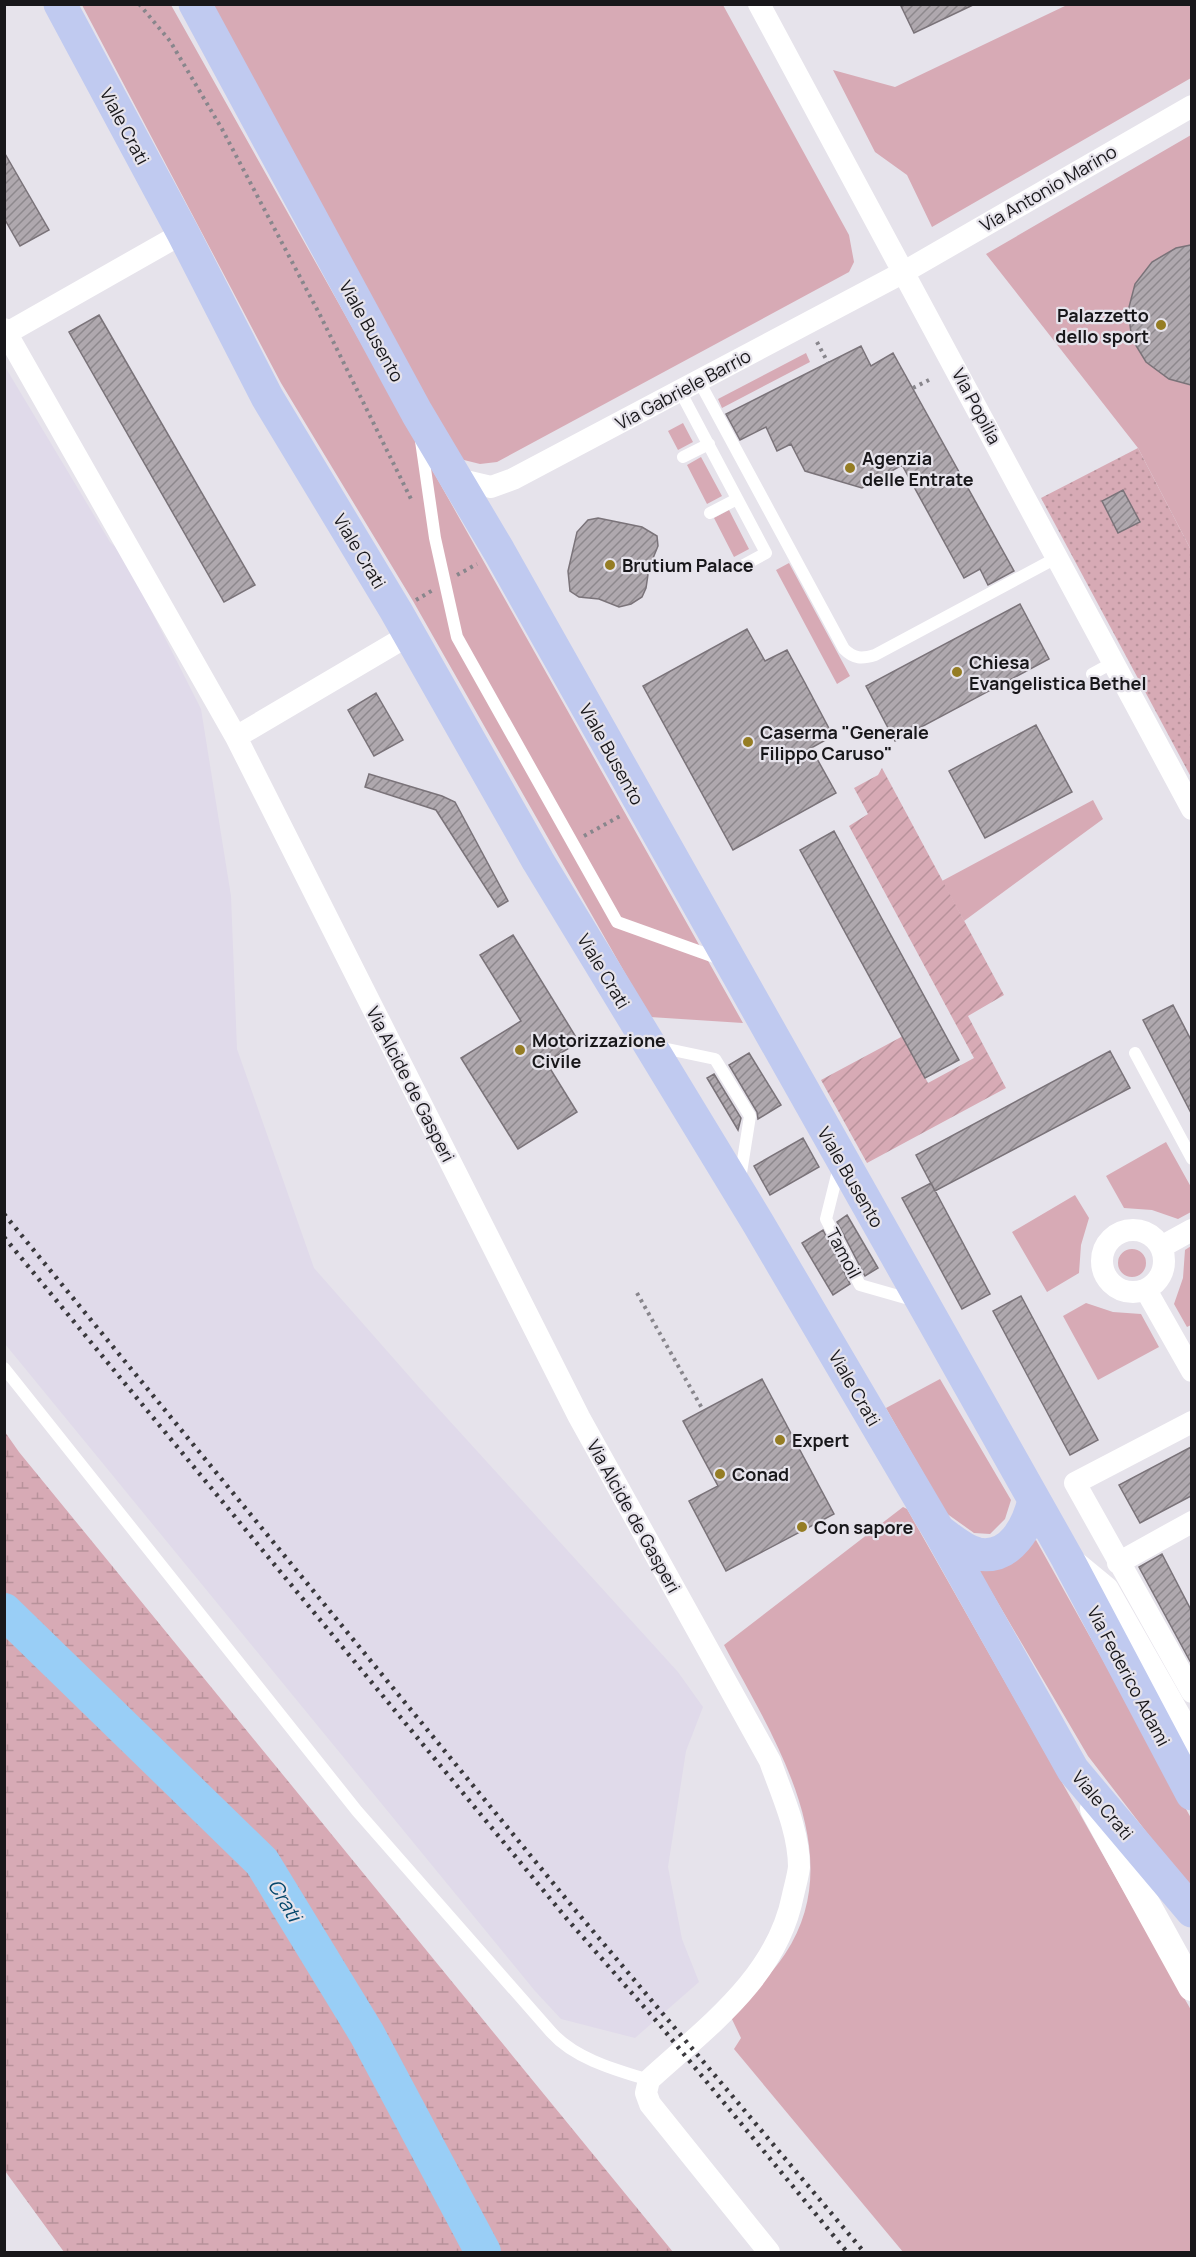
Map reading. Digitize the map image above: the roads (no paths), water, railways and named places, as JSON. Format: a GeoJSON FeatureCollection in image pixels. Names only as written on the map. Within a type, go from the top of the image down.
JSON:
{"type":"FeatureCollection","features":[{"type":"Feature","properties":{"kind":"main road","name":"Viale Crati"},"geometry":{"type":"LineString","coordinates":[[60,4],[183,232],[267,397],[409,635],[538,861],[739,1192],[939,1531],[1073,1770],[1191,1911]]}},
{"type":"Feature","properties":{"kind":"main road","name":"Viale Busento"},"geometry":{"type":"LineString","coordinates":[[195,4],[417,413],[457,479],[1034,1500]]}},
{"type":"Feature","properties":{"kind":"main road"},"geometry":{"type":"LineString","coordinates":[[939,1531],[962,1548],[978,1554],[1000,1551],[1015,1542],[1025,1530],[1034,1500]]}},
{"type":"Feature","properties":{"kind":"main road","name":"Via Federico Adami"},"geometry":{"type":"LineString","coordinates":[[1034,1500],[1191,1794]]}},
{"type":"Feature","properties":{"kind":"street","name":"Via Popilia"},"geometry":{"type":"LineString","coordinates":[[759,4],[1191,808]]}},
{"type":"Feature","properties":{"kind":"street","name":"Via Antonio Marino"},"geometry":{"type":"LineString","coordinates":[[904,272],[1191,106]]}},
{"type":"Feature","properties":{"kind":"street"},"geometry":{"type":"LineString","coordinates":[[6,331],[183,232]]}},
{"type":"Feature","properties":{"kind":"street","name":"Via Gabriele Barrio"},"geometry":{"type":"LineString","coordinates":[[457,479],[491,487],[513,479],[904,272]]}},
{"type":"Feature","properties":{"kind":"street","name":"Via Alcide de Gasperi"},"geometry":{"type":"LineString","coordinates":[[6,331],[236,737],[579,1417],[770,1761],[792,1822],[799,1868],[790,1914],[773,1952],[747,1989],[649,2080]]}},
{"type":"Feature","properties":{"kind":"street"},"geometry":{"type":"LineString","coordinates":[[236,737],[291,713],[409,635]]}},
{"type":"Feature","properties":{"kind":"street"},"geometry":{"type":"LineString","coordinates":[[1161,1247],[1191,1230]]}},
{"type":"Feature","properties":{"kind":"street"},"geometry":{"type":"LineString","coordinates":[[1126,1231],[1146,1233],[1161,1247],[1164,1257],[1160,1276],[1146,1290],[1126,1292],[1109,1282],[1103,1273],[1102,1252],[1115,1235],[1126,1231]]}},
{"type":"Feature","properties":{"kind":"street"},"geometry":{"type":"LineString","coordinates":[[1146,1290],[1191,1371]]}},
{"type":"Feature","properties":{"kind":"street"},"geometry":{"type":"LineString","coordinates":[[1191,1422],[1075,1483],[1191,1692]]}},
{"type":"Feature","properties":{"kind":"street"},"geometry":{"type":"LineString","coordinates":[[1118,1563],[1191,1522]]}},
{"type":"Feature","properties":{"kind":"street","name":"Via Federico Adami"},"geometry":{"type":"LineString","coordinates":[[1067,1558],[1105,1590],[1191,1743]]}},
{"type":"Feature","properties":{"kind":"street"},"geometry":{"type":"LineString","coordinates":[[1073,1770],[1191,1987]]}},
{"type":"Feature","properties":{"kind":"street"},"geometry":{"type":"LineString","coordinates":[[649,2080],[646,2093],[650,2104],[770,2253]]}},
{"type":"Feature","properties":{"kind":"lane"},"geometry":{"type":"LineString","coordinates":[[689,386],[709,444],[766,553],[742,566]]}},
{"type":"Feature","properties":{"kind":"lane"},"geometry":{"type":"LineString","coordinates":[[689,386],[818,596],[844,649],[857,658],[865,659],[1058,557]]}},
{"type":"Feature","properties":{"kind":"lane"},"geometry":{"type":"LineString","coordinates":[[417,413],[435,538],[457,637],[572,843],[617,922],[730,963]]}},
{"type":"Feature","properties":{"kind":"lane"},"geometry":{"type":"LineString","coordinates":[[683,458],[709,444]]}},
{"type":"Feature","properties":{"kind":"lane"},"geometry":{"type":"LineString","coordinates":[[710,513],[737,499]]}},
{"type":"Feature","properties":{"kind":"lane"},"geometry":{"type":"LineString","coordinates":[[1092,674],[1113,662]]}},
{"type":"Feature","properties":{"kind":"lane"},"geometry":{"type":"LineString","coordinates":[[650,1046],[715,1059],[750,1116],[739,1192]]}},
{"type":"Feature","properties":{"kind":"lane"},"geometry":{"type":"LineString","coordinates":[[1135,1053],[1191,1159]]}},
{"type":"Feature","properties":{"kind":"lane","name":"Tamoil"},"geometry":{"type":"LineString","coordinates":[[841,1159],[826,1219],[860,1285],[923,1303]]}},
{"type":"Feature","properties":{"kind":"lane"},"geometry":{"type":"LineString","coordinates":[[4,1368],[357,1811],[557,2040],[605,2065],[649,2080]]}},
{"type":"Feature","properties":{"kind":"waterway","name":"Crati"},"geometry":{"type":"LineString","coordinates":[[4,1611],[262,1862],[367,2034],[483,2252]]}},
{"type":"Feature","properties":{"kind":"railway"},"geometry":{"type":"LineString","coordinates":[[4,1214],[576,1911],[864,2252]]}},
{"type":"Feature","properties":{"kind":"railway"},"geometry":{"type":"LineString","coordinates":[[4,1237],[567,1919],[659,2024],[847,2252]]}},
{"type":"Feature","properties":{"kind":"place","name":"Palazzetto dello sport"},"geometry":{"type":"Point","coordinates":[1161,325]}},
{"type":"Feature","properties":{"kind":"place","name":"Agenzia delle Entrate"},"geometry":{"type":"Point","coordinates":[850,468]}},
{"type":"Feature","properties":{"kind":"place","name":"Brutium Palace"},"geometry":{"type":"Point","coordinates":[610,565]}},
{"type":"Feature","properties":{"kind":"place","name":"Chiesa Evangelistica Bethel"},"geometry":{"type":"Point","coordinates":[957,672]}},
{"type":"Feature","properties":{"kind":"place","name":"Caserma \"Generale Filippo Caruso\""},"geometry":{"type":"Point","coordinates":[748,742]}},
{"type":"Feature","properties":{"kind":"place","name":"Motorizzazione Civile"},"geometry":{"type":"Point","coordinates":[520,1050]}},
{"type":"Feature","properties":{"kind":"place","name":"Expert"},"geometry":{"type":"Point","coordinates":[780,1440]}},
{"type":"Feature","properties":{"kind":"place","name":"Conad"},"geometry":{"type":"Point","coordinates":[720,1474]}},
{"type":"Feature","properties":{"kind":"place","name":"Con sapore"},"geometry":{"type":"Point","coordinates":[802,1527]}}]}
